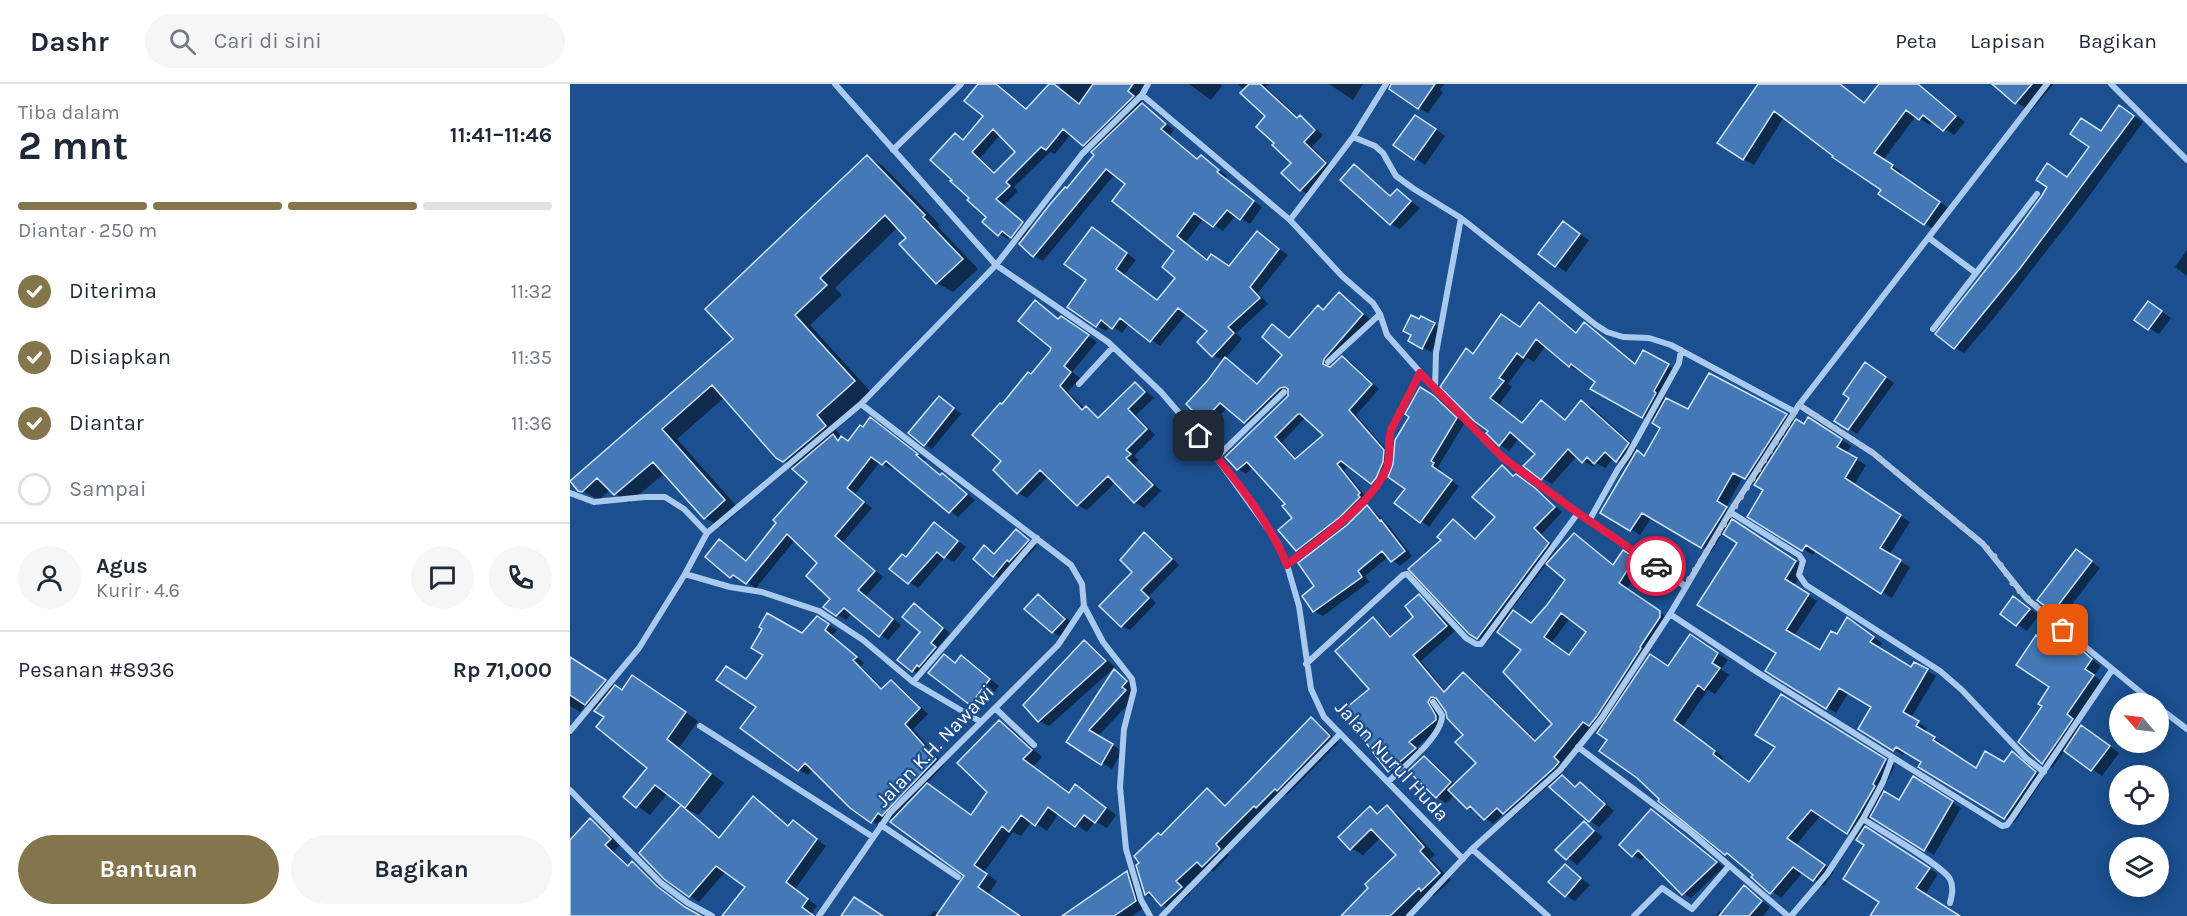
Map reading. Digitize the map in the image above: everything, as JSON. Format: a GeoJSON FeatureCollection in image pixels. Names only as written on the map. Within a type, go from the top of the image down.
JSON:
{"type":"FeatureCollection","features":[{"type":"Feature","properties":{"kind":"street","name":"Jalan Nurul Huda"},"geometry":{"type":"LineString","coordinates":[[835,84],[996,265],[1113,347],[1161,392],[1217,458],[1278,543],[1299,606],[1311,689],[1324,717],[1463,859]]}},
{"type":"Feature","properties":{"kind":"street"},"geometry":{"type":"LineString","coordinates":[[893,150],[961,84]]}},
{"type":"Feature","properties":{"kind":"street"},"geometry":{"type":"LineString","coordinates":[[571,727],[639,648],[685,574],[707,533],[861,404],[996,265],[1082,154],[1142,95],[1148,84]]}},
{"type":"Feature","properties":{"kind":"street"},"geometry":{"type":"LineString","coordinates":[[1290,220],[1353,137],[1386,84]]}},
{"type":"Feature","properties":{"kind":"street"},"geometry":{"type":"LineString","coordinates":[[1409,916],[1472,849],[1560,770],[1601,719],[1670,614],[1730,512],[1799,405],[2047,84]]}},
{"type":"Feature","properties":{"kind":"street"},"geometry":{"type":"LineString","coordinates":[[2113,85],[2187,160]]}},
{"type":"Feature","properties":{"kind":"street"},"geometry":{"type":"LineString","coordinates":[[1142,95],[1290,220],[1342,276],[1373,303],[1380,314],[1387,335],[1435,389],[1502,457],[1578,513],[1590,519],[1685,586]]}},
{"type":"Feature","properties":{"kind":"street"},"geometry":{"type":"LineString","coordinates":[[1353,137],[1375,146],[1383,153],[1396,176],[1461,218],[1607,332],[1623,337],[1649,338],[1681,350],[1795,412]]}},
{"type":"Feature","properties":{"kind":"street"},"geometry":{"type":"LineString","coordinates":[[1933,329],[2037,194]]}},
{"type":"Feature","properties":{"kind":"street"},"geometry":{"type":"LineString","coordinates":[[1435,389],[1436,353],[1461,218]]}},
{"type":"Feature","properties":{"kind":"street"},"geometry":{"type":"LineString","coordinates":[[1929,238],[1976,273]]}},
{"type":"Feature","properties":{"kind":"street"},"geometry":{"type":"LineString","coordinates":[[1328,362],[1380,314]]}},
{"type":"Feature","properties":{"kind":"street"},"geometry":{"type":"LineString","coordinates":[[1079,384],[1113,347]]}},
{"type":"Feature","properties":{"kind":"street"},"geometry":{"type":"LineString","coordinates":[[1590,519],[1634,446],[1679,363],[1681,350]]}},
{"type":"Feature","properties":{"kind":"street"},"geometry":{"type":"LineString","coordinates":[[1287,565],[1365,501],[1381,480],[1388,466],[1388,439],[1391,430],[1420,373]]}},
{"type":"Feature","properties":{"kind":"street"},"geometry":{"type":"LineString","coordinates":[[1217,458],[1284,392]]}},
{"type":"Feature","properties":{"kind":"street"},"geometry":{"type":"LineString","coordinates":[[861,404],[1071,565],[1082,584],[1084,606],[1103,642],[1132,680],[1134,690],[1124,729],[1120,787],[1126,849],[1141,900],[1150,916]]}},
{"type":"Feature","properties":{"kind":"street"},"geometry":{"type":"LineString","coordinates":[[1799,405],[1873,453],[1983,544],[2027,599],[2141,693]]}},
{"type":"Feature","properties":{"kind":"street"},"geometry":{"type":"LineString","coordinates":[[570,493],[594,502],[665,497],[684,509],[707,533]]}},
{"type":"Feature","properties":{"kind":"street"},"geometry":{"type":"LineString","coordinates":[[1730,512],[1799,555],[1803,561],[1799,575],[1806,585],[1940,671],[1962,690],[2026,758],[2044,772]]}},
{"type":"Feature","properties":{"kind":"street"},"geometry":{"type":"LineString","coordinates":[[1306,664],[1403,575],[1407,574],[1466,638],[1476,644],[1481,644],[1578,513]]}},
{"type":"Feature","properties":{"kind":"street"},"geometry":{"type":"LineString","coordinates":[[913,682],[1037,538]]}},
{"type":"Feature","properties":{"kind":"street"},"geometry":{"type":"LineString","coordinates":[[685,574],[730,587],[762,592],[819,611],[863,640],[913,682],[981,722]]}},
{"type":"Feature","properties":{"kind":"street","name":"Jalan K.H. Nawawi"},"geometry":{"type":"LineString","coordinates":[[819,916],[890,813],[1058,645],[1084,606]]}},
{"type":"Feature","properties":{"kind":"street"},"geometry":{"type":"LineString","coordinates":[[1670,614],[1892,758],[2005,826],[2013,818],[2112,670]]}},
{"type":"Feature","properties":{"kind":"street"},"geometry":{"type":"LineString","coordinates":[[1388,782],[1420,751],[1440,724],[1442,715],[1433,702]]}},
{"type":"Feature","properties":{"kind":"street"},"geometry":{"type":"LineString","coordinates":[[995,708],[1034,746]]}},
{"type":"Feature","properties":{"kind":"street"},"geometry":{"type":"LineString","coordinates":[[2169,715],[2187,729]]}},
{"type":"Feature","properties":{"kind":"street"},"geometry":{"type":"LineString","coordinates":[[700,726],[873,837]]}},
{"type":"Feature","properties":{"kind":"street"},"geometry":{"type":"LineString","coordinates":[[1162,916],[1340,734]]}},
{"type":"Feature","properties":{"kind":"street"},"geometry":{"type":"LineString","coordinates":[[1578,747],[1688,830],[1789,916],[1827,874],[1863,819],[1883,782],[1892,758]]}},
{"type":"Feature","properties":{"kind":"street"},"geometry":{"type":"LineString","coordinates":[[570,790],[661,883],[688,903],[711,916]]}},
{"type":"Feature","properties":{"kind":"street"},"geometry":{"type":"LineString","coordinates":[[1863,819],[1918,854],[1948,877],[1952,890],[1950,903]]}},
{"type":"Feature","properties":{"kind":"street"},"geometry":{"type":"LineString","coordinates":[[881,825],[958,878]]}},
{"type":"Feature","properties":{"kind":"street"},"geometry":{"type":"LineString","coordinates":[[1472,849],[1548,916]]}},
{"type":"Feature","properties":{"kind":"street"},"geometry":{"type":"LineString","coordinates":[[1634,916],[1662,888],[1692,909],[1730,866]]}},
{"type":"Feature","properties":{"kind":"building"},"geometry":{"type":"Polygon","coordinates":[[[978,84],[996,84],[1026,109],[1049,84],[1054,84],[1079,104],[1093,84],[1133,84],[1128,91],[1134,96],[1083,146],[1063,129],[1046,150],[1041,147],[1006,182],[1010,186],[996,199],[1023,222],[1011,238],[1002,231],[998,236],[982,222],[986,217],[930,160],[955,133],[963,140],[983,116],[964,101],[978,84]],[[993,129],[972,152],[994,173],[1015,152],[993,129]]]}},
{"type":"Feature","properties":{"kind":"building"},"geometry":{"type":"Polygon","coordinates":[[[1249,84],[1260,84],[1297,118],[1300,115],[1315,130],[1304,142],[1326,163],[1300,191],[1281,173],[1291,163],[1256,127],[1265,116],[1240,93],[1249,84]]]}},
{"type":"Feature","properties":{"kind":"building"},"geometry":{"type":"Polygon","coordinates":[[[1391,84],[1435,84],[1418,109],[1389,89],[1391,84]]]}},
{"type":"Feature","properties":{"kind":"building"},"geometry":{"type":"Polygon","coordinates":[[[1758,84],[1840,84],[1864,103],[1879,84],[1918,84],[1956,116],[1943,131],[1923,115],[1919,120],[1906,110],[1874,153],[1893,165],[1891,168],[1940,202],[1924,225],[1878,194],[1881,190],[1832,157],[1774,111],[1743,160],[1717,143],[1758,84]]]}},
{"type":"Feature","properties":{"kind":"building"},"geometry":{"type":"Polygon","coordinates":[[[1992,84],[2032,84],[2015,104],[1992,84]]]}},
{"type":"Feature","properties":{"kind":"building"},"geometry":{"type":"Polygon","coordinates":[[[1142,103],[1166,124],[1161,129],[1197,159],[1201,155],[1219,170],[1217,172],[1254,201],[1240,220],[1227,210],[1213,227],[1194,213],[1177,236],[1207,260],[1211,254],[1229,266],[1257,231],[1279,249],[1250,287],[1260,298],[1228,327],[1234,333],[1212,357],[1197,342],[1207,331],[1178,308],[1150,342],[1120,318],[1112,329],[1101,320],[1096,327],[1067,307],[1086,280],[1064,264],[1092,227],[1127,253],[1116,269],[1157,300],[1175,278],[1162,267],[1174,251],[1112,201],[1125,184],[1106,169],[1033,257],[1019,244],[1051,203],[1065,187],[1067,188],[1094,155],[1091,152],[1142,103]]]}},
{"type":"Feature","properties":{"kind":"building"},"geometry":{"type":"Polygon","coordinates":[[[2119,105],[2134,116],[2021,267],[1954,349],[1935,334],[2041,197],[2047,187],[2036,180],[2047,163],[2067,177],[2089,147],[2070,134],[2081,118],[2101,131],[2119,105]]]}},
{"type":"Feature","properties":{"kind":"building"},"geometry":{"type":"Polygon","coordinates":[[[1415,115],[1436,129],[1414,160],[1393,145],[1415,115]]]}},
{"type":"Feature","properties":{"kind":"building"},"geometry":{"type":"Polygon","coordinates":[[[867,155],[925,215],[923,217],[963,259],[936,284],[899,244],[906,238],[885,215],[820,278],[827,285],[795,315],[855,381],[817,415],[826,426],[783,462],[776,458],[712,385],[662,429],[725,500],[704,519],[653,462],[614,495],[597,478],[582,492],[578,491],[570,481],[733,339],[705,309],[867,155]]]}},
{"type":"Feature","properties":{"kind":"building"},"geometry":{"type":"Polygon","coordinates":[[[1354,164],[1390,196],[1397,189],[1411,201],[1390,225],[1340,180],[1354,164]]]}},
{"type":"Feature","properties":{"kind":"building"},"geometry":{"type":"Polygon","coordinates":[[[1563,221],[1580,234],[1555,267],[1538,254],[1563,221]]]}},
{"type":"Feature","properties":{"kind":"building"},"geometry":{"type":"Polygon","coordinates":[[[1339,292],[1363,314],[1324,359],[1323,364],[1330,367],[1342,356],[1372,384],[1349,410],[1384,450],[1383,462],[1371,484],[1341,461],[1337,464],[1360,493],[1358,495],[1360,497],[1340,517],[1296,551],[1278,530],[1292,518],[1282,506],[1285,504],[1247,462],[1237,470],[1225,457],[1288,396],[1288,389],[1280,388],[1244,423],[1220,403],[1203,421],[1186,404],[1225,357],[1257,384],[1282,355],[1262,337],[1272,324],[1289,338],[1318,305],[1323,310],[1339,292]],[[1300,414],[1275,437],[1295,459],[1323,435],[1300,414]]]}},
{"type":"Feature","properties":{"kind":"building"},"geometry":{"type":"Polygon","coordinates":[[[1035,300],[1058,319],[1061,316],[1089,335],[1064,366],[1071,372],[1060,386],[1082,410],[1086,406],[1098,418],[1135,382],[1145,392],[1128,409],[1147,429],[1126,450],[1131,454],[1126,458],[1153,485],[1134,503],[1108,476],[1077,506],[1040,470],[1017,494],[993,470],[1001,461],[972,435],[1000,403],[1002,404],[1028,372],[1031,374],[1050,351],[1051,348],[1018,321],[1035,300]]]}},
{"type":"Feature","properties":{"kind":"building"},"geometry":{"type":"Polygon","coordinates":[[[2148,301],[2162,311],[2148,330],[2134,320],[2148,301]]]}},
{"type":"Feature","properties":{"kind":"building"},"geometry":{"type":"Polygon","coordinates":[[[1539,302],[1576,333],[1584,322],[1635,364],[1643,350],[1669,364],[1642,418],[1590,389],[1595,382],[1571,364],[1569,367],[1536,339],[1523,358],[1517,353],[1499,378],[1504,381],[1490,398],[1522,423],[1541,400],[1565,420],[1581,400],[1629,443],[1616,462],[1605,452],[1594,464],[1587,457],[1582,463],[1568,449],[1541,480],[1523,466],[1535,454],[1510,432],[1499,446],[1486,433],[1488,431],[1474,421],[1440,387],[1466,348],[1473,354],[1501,314],[1520,327],[1539,302]]]}},
{"type":"Feature","properties":{"kind":"building"},"geometry":{"type":"Polygon","coordinates":[[[1411,315],[1419,319],[1421,316],[1435,323],[1422,349],[1408,341],[1411,335],[1403,331],[1411,315]]]}},
{"type":"Feature","properties":{"kind":"building"},"geometry":{"type":"Polygon","coordinates":[[[1865,362],[1886,377],[1848,430],[1834,421],[1849,398],[1843,394],[1865,362]]]}},
{"type":"Feature","properties":{"kind":"building"},"geometry":{"type":"Polygon","coordinates":[[[1709,373],[1787,414],[1745,479],[1733,473],[1717,501],[1727,507],[1701,548],[1642,513],[1630,531],[1600,513],[1637,450],[1644,456],[1660,428],[1652,423],[1666,398],[1688,409],[1709,373]]]}},
{"type":"Feature","properties":{"kind":"building"},"geometry":{"type":"Polygon","coordinates":[[[1420,387],[1433,395],[1457,418],[1431,461],[1434,463],[1432,466],[1452,480],[1420,523],[1394,503],[1405,489],[1388,477],[1393,464],[1395,440],[1409,417],[1405,414],[1420,387]]]}},
{"type":"Feature","properties":{"kind":"building"},"geometry":{"type":"Polygon","coordinates":[[[939,396],[954,408],[924,446],[908,433],[939,396]]]}},
{"type":"Feature","properties":{"kind":"building"},"geometry":{"type":"Polygon","coordinates":[[[870,417],[918,454],[916,455],[940,475],[942,473],[967,494],[949,513],[886,461],[882,465],[871,457],[847,488],[864,502],[835,536],[875,571],[858,590],[893,619],[879,637],[844,608],[836,616],[823,607],[830,599],[806,576],[817,563],[787,534],[746,584],[733,575],[730,578],[705,557],[719,539],[746,561],[776,523],[773,520],[807,482],[792,469],[833,434],[838,441],[841,436],[848,441],[860,425],[863,427],[870,417]]]}},
{"type":"Feature","properties":{"kind":"building"},"geometry":{"type":"Polygon","coordinates":[[[1808,417],[1842,439],[1837,447],[1857,458],[1845,478],[1901,515],[1880,548],[1901,560],[1881,594],[1806,545],[1802,551],[1747,517],[1763,490],[1754,485],[1796,419],[1804,424],[1808,417]]]}},
{"type":"Feature","properties":{"kind":"building"},"geometry":{"type":"Polygon","coordinates":[[[1502,465],[1513,476],[1516,474],[1535,488],[1555,507],[1534,528],[1549,543],[1477,639],[1469,634],[1408,569],[1441,540],[1437,537],[1453,519],[1475,539],[1495,517],[1472,497],[1502,465]]]}},
{"type":"Feature","properties":{"kind":"building"},"geometry":{"type":"Polygon","coordinates":[[[1367,505],[1405,551],[1391,562],[1382,551],[1358,571],[1362,577],[1313,612],[1302,596],[1314,586],[1298,563],[1347,525],[1367,505]]]}},
{"type":"Feature","properties":{"kind":"building"},"geometry":{"type":"Polygon","coordinates":[[[1732,519],[1796,561],[1785,579],[1809,594],[1786,630],[1820,650],[1831,631],[1837,634],[1847,617],[1874,637],[1870,642],[1911,667],[1914,662],[1928,669],[1903,712],[1919,721],[1916,726],[1935,737],[1933,740],[1976,768],[1985,751],[2004,762],[2012,751],[2036,772],[2004,819],[1918,767],[1921,762],[1896,747],[1893,751],[1858,729],[1871,707],[1839,688],[1826,709],[1765,671],[1776,653],[1697,605],[1737,543],[1723,534],[1732,519]]]}},
{"type":"Feature","properties":{"kind":"building"},"geometry":{"type":"Polygon","coordinates":[[[934,522],[958,541],[944,558],[937,552],[908,584],[889,569],[902,554],[906,557],[934,522]]]}},
{"type":"Feature","properties":{"kind":"building"},"geometry":{"type":"Polygon","coordinates":[[[1016,529],[1029,540],[1009,562],[1007,560],[993,577],[973,559],[984,545],[994,554],[1016,529]]]}},
{"type":"Feature","properties":{"kind":"building"},"geometry":{"type":"Polygon","coordinates":[[[1144,532],[1172,559],[1141,590],[1149,598],[1121,627],[1099,606],[1132,572],[1120,560],[1144,532]]]}},
{"type":"Feature","properties":{"kind":"building"},"geometry":{"type":"Polygon","coordinates":[[[1574,533],[1613,565],[1623,550],[1635,558],[1619,583],[1660,611],[1660,617],[1597,716],[1589,726],[1583,722],[1554,757],[1559,762],[1554,768],[1503,814],[1497,808],[1484,820],[1470,806],[1467,809],[1448,790],[1476,763],[1455,742],[1463,735],[1447,718],[1446,712],[1436,698],[1431,697],[1428,702],[1436,720],[1409,742],[1416,748],[1388,772],[1363,739],[1368,734],[1346,708],[1369,689],[1335,651],[1373,617],[1390,637],[1413,617],[1405,606],[1419,594],[1447,626],[1413,655],[1444,692],[1463,672],[1535,741],[1552,724],[1503,672],[1521,650],[1497,632],[1513,610],[1531,623],[1547,605],[1565,580],[1546,564],[1574,533]],[[1561,613],[1544,637],[1569,655],[1586,632],[1561,613]]]}},
{"type":"Feature","properties":{"kind":"building"},"geometry":{"type":"Polygon","coordinates":[[[2076,549],[2092,561],[2053,612],[2037,600],[2076,549]]]}},
{"type":"Feature","properties":{"kind":"building"},"geometry":{"type":"Polygon","coordinates":[[[1038,594],[1065,619],[1052,633],[1024,609],[1038,594]]]}},
{"type":"Feature","properties":{"kind":"building"},"geometry":{"type":"Polygon","coordinates":[[[2013,596],[2030,609],[2016,626],[2000,614],[2013,596]]]}},
{"type":"Feature","properties":{"kind":"building"},"geometry":{"type":"Polygon","coordinates":[[[914,603],[943,628],[931,643],[936,647],[912,672],[897,660],[920,632],[902,617],[914,603]]]}},
{"type":"Feature","properties":{"kind":"building"},"geometry":{"type":"Polygon","coordinates":[[[767,613],[802,633],[817,616],[829,624],[825,630],[857,657],[853,660],[881,689],[891,680],[920,708],[905,724],[936,759],[882,816],[878,813],[871,823],[850,808],[805,763],[798,771],[740,728],[756,707],[716,680],[726,666],[746,679],[763,655],[751,648],[762,629],[759,627],[767,613]]]}},
{"type":"Feature","properties":{"kind":"building"},"geometry":{"type":"Polygon","coordinates":[[[1690,634],[1718,653],[1712,663],[1720,668],[1704,690],[1698,685],[1674,720],[1715,751],[1713,754],[1749,782],[1775,747],[1755,735],[1781,694],[1886,759],[1873,784],[1875,786],[1847,834],[1811,810],[1787,838],[1825,865],[1813,881],[1793,867],[1770,894],[1751,877],[1753,875],[1727,853],[1725,855],[1658,801],[1659,799],[1637,778],[1599,751],[1607,740],[1597,733],[1650,654],[1668,666],[1690,634]]]}},
{"type":"Feature","properties":{"kind":"building"},"geometry":{"type":"Polygon","coordinates":[[[2036,635],[2047,642],[2049,638],[2072,652],[2076,646],[2078,647],[2092,659],[2085,669],[2094,675],[2067,714],[2073,719],[2042,764],[2018,742],[2042,706],[2038,704],[2049,687],[2016,665],[2036,635]]]}},
{"type":"Feature","properties":{"kind":"building"},"geometry":{"type":"Polygon","coordinates":[[[1084,640],[1106,661],[1038,722],[1023,705],[1084,640]]]}},
{"type":"Feature","properties":{"kind":"building"},"geometry":{"type":"Polygon","coordinates":[[[944,654],[955,663],[961,655],[990,679],[970,705],[928,673],[944,654]]]}},
{"type":"Feature","properties":{"kind":"building"},"geometry":{"type":"Polygon","coordinates":[[[570,657],[606,680],[585,705],[570,695],[570,657]]]}},
{"type":"Feature","properties":{"kind":"building"},"geometry":{"type":"Polygon","coordinates":[[[1114,669],[1127,681],[1122,687],[1126,690],[1089,730],[1113,744],[1101,765],[1066,742],[1114,669]]]}},
{"type":"Feature","properties":{"kind":"building"},"geometry":{"type":"Polygon","coordinates":[[[632,675],[686,712],[667,739],[711,774],[685,808],[655,785],[636,808],[623,797],[647,768],[596,727],[604,717],[594,711],[615,685],[622,690],[632,675]]]}},
{"type":"Feature","properties":{"kind":"building"},"geometry":{"type":"Polygon","coordinates":[[[1311,717],[1330,736],[1277,791],[1275,789],[1256,808],[1254,806],[1216,844],[1220,849],[1202,867],[1197,862],[1176,881],[1182,887],[1161,906],[1149,892],[1145,895],[1136,865],[1139,863],[1134,856],[1158,833],[1161,835],[1207,788],[1225,806],[1311,717]]]}},
{"type":"Feature","properties":{"kind":"building"},"geometry":{"type":"Polygon","coordinates":[[[999,720],[1032,750],[1023,759],[1069,793],[1075,784],[1106,808],[1095,823],[1084,815],[1075,827],[1048,807],[1035,826],[1021,815],[1009,832],[1002,826],[974,865],[987,874],[978,887],[1020,916],[936,916],[964,876],[890,822],[927,783],[971,815],[987,792],[957,763],[999,720]]]}},
{"type":"Feature","properties":{"kind":"building"},"geometry":{"type":"Polygon","coordinates":[[[2081,725],[2109,745],[2091,771],[2064,751],[2081,725]]]}},
{"type":"Feature","properties":{"kind":"building"},"geometry":{"type":"Polygon","coordinates":[[[1424,756],[1451,782],[1436,798],[1408,771],[1424,756]]]}},
{"type":"Feature","properties":{"kind":"building"},"geometry":{"type":"Polygon","coordinates":[[[1562,775],[1575,787],[1580,782],[1605,804],[1589,822],[1549,787],[1562,775]]]}},
{"type":"Feature","properties":{"kind":"building"},"geometry":{"type":"Polygon","coordinates":[[[1913,776],[1953,801],[1924,851],[1870,817],[1884,791],[1899,800],[1913,776]]]}},
{"type":"Feature","properties":{"kind":"building"},"geometry":{"type":"Polygon","coordinates":[[[753,796],[788,826],[793,820],[817,839],[786,882],[808,899],[802,907],[814,916],[722,916],[745,887],[716,866],[689,897],[664,879],[639,853],[681,805],[719,838],[753,796]]]}},
{"type":"Feature","properties":{"kind":"building"},"geometry":{"type":"Polygon","coordinates":[[[1387,805],[1424,847],[1420,851],[1440,873],[1421,891],[1419,888],[1390,916],[1341,916],[1368,888],[1365,884],[1396,855],[1371,829],[1350,850],[1338,837],[1370,806],[1377,814],[1387,805]]]}},
{"type":"Feature","properties":{"kind":"building"},"geometry":{"type":"Polygon","coordinates":[[[1651,809],[1717,862],[1682,895],[1638,850],[1632,857],[1619,845],[1651,809]]]}},
{"type":"Feature","properties":{"kind":"building"},"geometry":{"type":"Polygon","coordinates":[[[590,818],[611,839],[605,845],[628,866],[632,861],[658,887],[701,916],[570,916],[570,840],[590,818]]]}},
{"type":"Feature","properties":{"kind":"building"},"geometry":{"type":"Polygon","coordinates":[[[1584,821],[1594,831],[1566,860],[1555,850],[1584,821]]]}},
{"type":"Feature","properties":{"kind":"building"},"geometry":{"type":"Polygon","coordinates":[[[1865,826],[1930,868],[1916,888],[1960,916],[1870,916],[1879,902],[1843,879],[1864,845],[1856,840],[1865,826]]]}},
{"type":"Feature","properties":{"kind":"building"},"geometry":{"type":"Polygon","coordinates":[[[1565,864],[1581,878],[1565,897],[1548,882],[1565,864]]]}},
{"type":"Feature","properties":{"kind":"building"},"geometry":{"type":"Polygon","coordinates":[[[1127,871],[1136,901],[1114,916],[1062,916],[1127,871]]]}},
{"type":"Feature","properties":{"kind":"building"},"geometry":{"type":"Polygon","coordinates":[[[1744,885],[1762,901],[1749,916],[1719,916],[1744,885]]]}},
{"type":"Feature","properties":{"kind":"building"},"geometry":{"type":"Polygon","coordinates":[[[854,897],[883,916],[841,916],[854,897]]]}},
{"type":"Feature","properties":{"kind":"way so far"},"geometry":{"type":"LineString","coordinates":[[1656,566],[1685,586],[1799,405],[1873,453],[1983,544],[1996,558],[2015,587],[2063,630]]}},
{"type":"Feature","properties":{"kind":"route"},"geometry":{"type":"LineString","coordinates":[[1199,436],[1212,450],[1265,523],[1278,543],[1287,565],[1365,501],[1381,480],[1388,466],[1388,439],[1391,430],[1420,373],[1502,457],[1578,513],[1656,566]]}}]}
